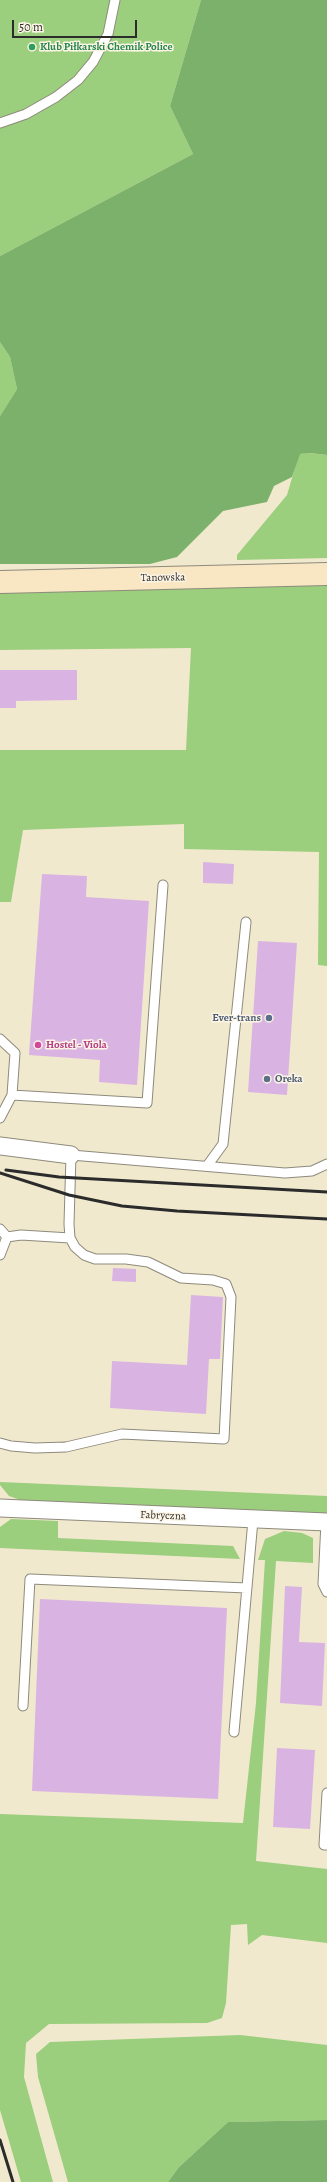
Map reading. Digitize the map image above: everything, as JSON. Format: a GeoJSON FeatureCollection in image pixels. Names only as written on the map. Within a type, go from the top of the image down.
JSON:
{"type":"FeatureCollection","features":[{"type":"Feature","properties":{"kind":"main road","name":"Tanowska"},"geometry":{"type":"LineString","coordinates":[[0,582],[327,574]]}},
{"type":"Feature","properties":{"kind":"street"},"geometry":{"type":"LineString","coordinates":[[0,1146],[71,1155]]}},
{"type":"Feature","properties":{"kind":"street","name":"Fabryczna"},"geometry":{"type":"LineString","coordinates":[[0,1508],[326,1522]]}},
{"type":"Feature","properties":{"kind":"lane"},"geometry":{"type":"LineString","coordinates":[[0,123],[26,114],[56,97],[78,80],[93,62],[108,34],[115,0]]}},
{"type":"Feature","properties":{"kind":"lane"},"geometry":{"type":"LineString","coordinates":[[12,1095],[147,1103],[163,886]]}},
{"type":"Feature","properties":{"kind":"lane"},"geometry":{"type":"LineString","coordinates":[[208,1166],[223,1144],[246,922]]}},
{"type":"Feature","properties":{"kind":"lane"},"geometry":{"type":"LineString","coordinates":[[0,1039],[15,1053],[12,1095],[0,1118]]}},
{"type":"Feature","properties":{"kind":"lane"},"geometry":{"type":"LineString","coordinates":[[0,1442],[11,1446],[35,1448],[66,1447],[122,1434],[224,1439],[231,1297],[226,1284],[213,1280],[182,1278],[148,1262],[126,1259],[95,1259],[84,1255],[75,1247],[70,1238],[68,1209],[71,1155],[285,1173],[312,1171],[327,1164]]}},
{"type":"Feature","properties":{"kind":"lane"},"geometry":{"type":"LineString","coordinates":[[0,1229],[7,1237]]}},
{"type":"Feature","properties":{"kind":"lane"},"geometry":{"type":"LineString","coordinates":[[7,1237],[21,1235],[70,1238]]}},
{"type":"Feature","properties":{"kind":"lane"},"geometry":{"type":"LineString","coordinates":[[0,1255],[7,1237]]}},
{"type":"Feature","properties":{"kind":"lane"},"geometry":{"type":"LineString","coordinates":[[234,1732],[253,1520]]}},
{"type":"Feature","properties":{"kind":"lane"},"geometry":{"type":"LineString","coordinates":[[326,1522],[323,1584],[327,1592]]}},
{"type":"Feature","properties":{"kind":"lane"},"geometry":{"type":"LineString","coordinates":[[23,1706],[30,1579],[247,1588]]}},
{"type":"Feature","properties":{"kind":"lane"},"geometry":{"type":"LineString","coordinates":[[327,1792],[324,1845],[327,1845]]}},
{"type":"Feature","properties":{"kind":"green space"},"geometry":{"type":"Polygon","coordinates":[[[0,0],[201,0],[170,106],[193,154],[0,256],[0,0]]]}},
{"type":"Feature","properties":{"kind":"green space"},"geometry":{"type":"Polygon","coordinates":[[[201,0],[327,0],[327,455],[309,453],[300,454],[292,477],[274,486],[267,502],[223,511],[177,557],[150,564],[0,564],[0,416],[17,389],[10,357],[0,342],[0,256],[193,154],[170,106],[201,0]]]}},
{"type":"Feature","properties":{"kind":"green space"},"geometry":{"type":"Polygon","coordinates":[[[0,342],[10,357],[17,389],[0,416],[0,342]]]}},
{"type":"Feature","properties":{"kind":"green space"},"geometry":{"type":"Polygon","coordinates":[[[308,453],[327,455],[327,558],[237,560],[237,555],[287,495],[299,454],[308,453]]]}},
{"type":"Feature","properties":{"kind":"green space"},"geometry":{"type":"Polygon","coordinates":[[[327,583],[327,966],[318,965],[319,852],[184,849],[184,824],[23,830],[11,902],[0,902],[0,750],[186,750],[191,648],[0,650],[0,589],[327,583]]]}},
{"type":"Feature","properties":{"kind":"green space"},"geometry":{"type":"Polygon","coordinates":[[[0,1482],[327,1496],[327,1514],[29,1503],[9,1496],[0,1485],[0,1482]]]}},
{"type":"Feature","properties":{"kind":"green space"},"geometry":{"type":"Polygon","coordinates":[[[11,1519],[58,1521],[58,1538],[233,1546],[240,1559],[0,1548],[0,1527],[11,1519]]]}},
{"type":"Feature","properties":{"kind":"green space"},"geometry":{"type":"Polygon","coordinates":[[[284,1531],[302,1533],[313,1538],[313,1563],[276,1561],[256,1861],[327,1869],[327,1943],[262,1935],[248,1945],[247,1924],[231,1925],[226,2003],[222,2018],[207,2023],[49,2024],[26,2043],[24,2077],[53,2182],[21,2182],[0,2110],[0,1814],[243,1823],[256,1703],[265,1560],[258,1560],[265,1539],[284,1531]]]}},
{"type":"Feature","properties":{"kind":"green space"},"geometry":{"type":"Polygon","coordinates":[[[240,2035],[327,2045],[327,2120],[228,2122],[179,2167],[168,2182],[68,2182],[38,2077],[36,2054],[50,2042],[240,2035]]]}},
{"type":"Feature","properties":{"kind":"green space"},"geometry":{"type":"Polygon","coordinates":[[[327,2120],[327,2182],[168,2182],[179,2167],[228,2122],[327,2120]]]}},
{"type":"Feature","properties":{"kind":"building"},"geometry":{"type":"Polygon","coordinates":[[[0,670],[77,670],[77,700],[16,701],[16,708],[0,708],[0,670]]]}},
{"type":"Feature","properties":{"kind":"building"},"geometry":{"type":"Polygon","coordinates":[[[203,862],[234,864],[233,884],[203,883],[203,862]]]}},
{"type":"Feature","properties":{"kind":"building"},"geometry":{"type":"Polygon","coordinates":[[[42,874],[87,876],[86,897],[149,901],[137,1085],[99,1082],[100,1060],[29,1055],[42,874]]]}},
{"type":"Feature","properties":{"kind":"building"},"geometry":{"type":"Polygon","coordinates":[[[258,941],[297,943],[287,1095],[248,1092],[258,941]]]}},
{"type":"Feature","properties":{"kind":"building"},"geometry":{"type":"Polygon","coordinates":[[[113,1268],[136,1269],[136,1282],[112,1281],[113,1268]]]}},
{"type":"Feature","properties":{"kind":"building"},"geometry":{"type":"Polygon","coordinates":[[[191,1295],[223,1297],[220,1359],[209,1359],[206,1414],[110,1408],[112,1361],[187,1365],[191,1295]]]}},
{"type":"Feature","properties":{"kind":"building"},"geometry":{"type":"Polygon","coordinates":[[[285,1586],[302,1587],[299,1642],[325,1643],[322,1706],[280,1703],[285,1586]]]}},
{"type":"Feature","properties":{"kind":"building"},"geometry":{"type":"Polygon","coordinates":[[[40,1599],[227,1608],[218,1799],[32,1791],[40,1599]]]}},
{"type":"Feature","properties":{"kind":"building"},"geometry":{"type":"Polygon","coordinates":[[[277,1748],[315,1750],[310,1829],[273,1827],[277,1748]]]}},
{"type":"Feature","properties":{"kind":"railway"},"geometry":{"type":"LineString","coordinates":[[6,1170],[59,1177],[327,1192]]}},
{"type":"Feature","properties":{"kind":"railway"},"geometry":{"type":"LineString","coordinates":[[0,1173],[69,1195],[122,1206],[177,1211],[327,1219]]}},
{"type":"Feature","properties":{"kind":"railway"},"geometry":{"type":"LineString","coordinates":[[0,2140],[13,2182]]}},
{"type":"Feature","properties":{"kind":"place","name":"Klub Piłkarski Chemik Police"},"geometry":{"type":"Point","coordinates":[32,47]}},
{"type":"Feature","properties":{"kind":"place","name":"Ever-trans"},"geometry":{"type":"Point","coordinates":[269,1018]}},
{"type":"Feature","properties":{"kind":"place","name":"Hostel - Viola"},"geometry":{"type":"Point","coordinates":[38,1045]}},
{"type":"Feature","properties":{"kind":"place","name":"Oreka"},"geometry":{"type":"Point","coordinates":[267,1079]}}]}
